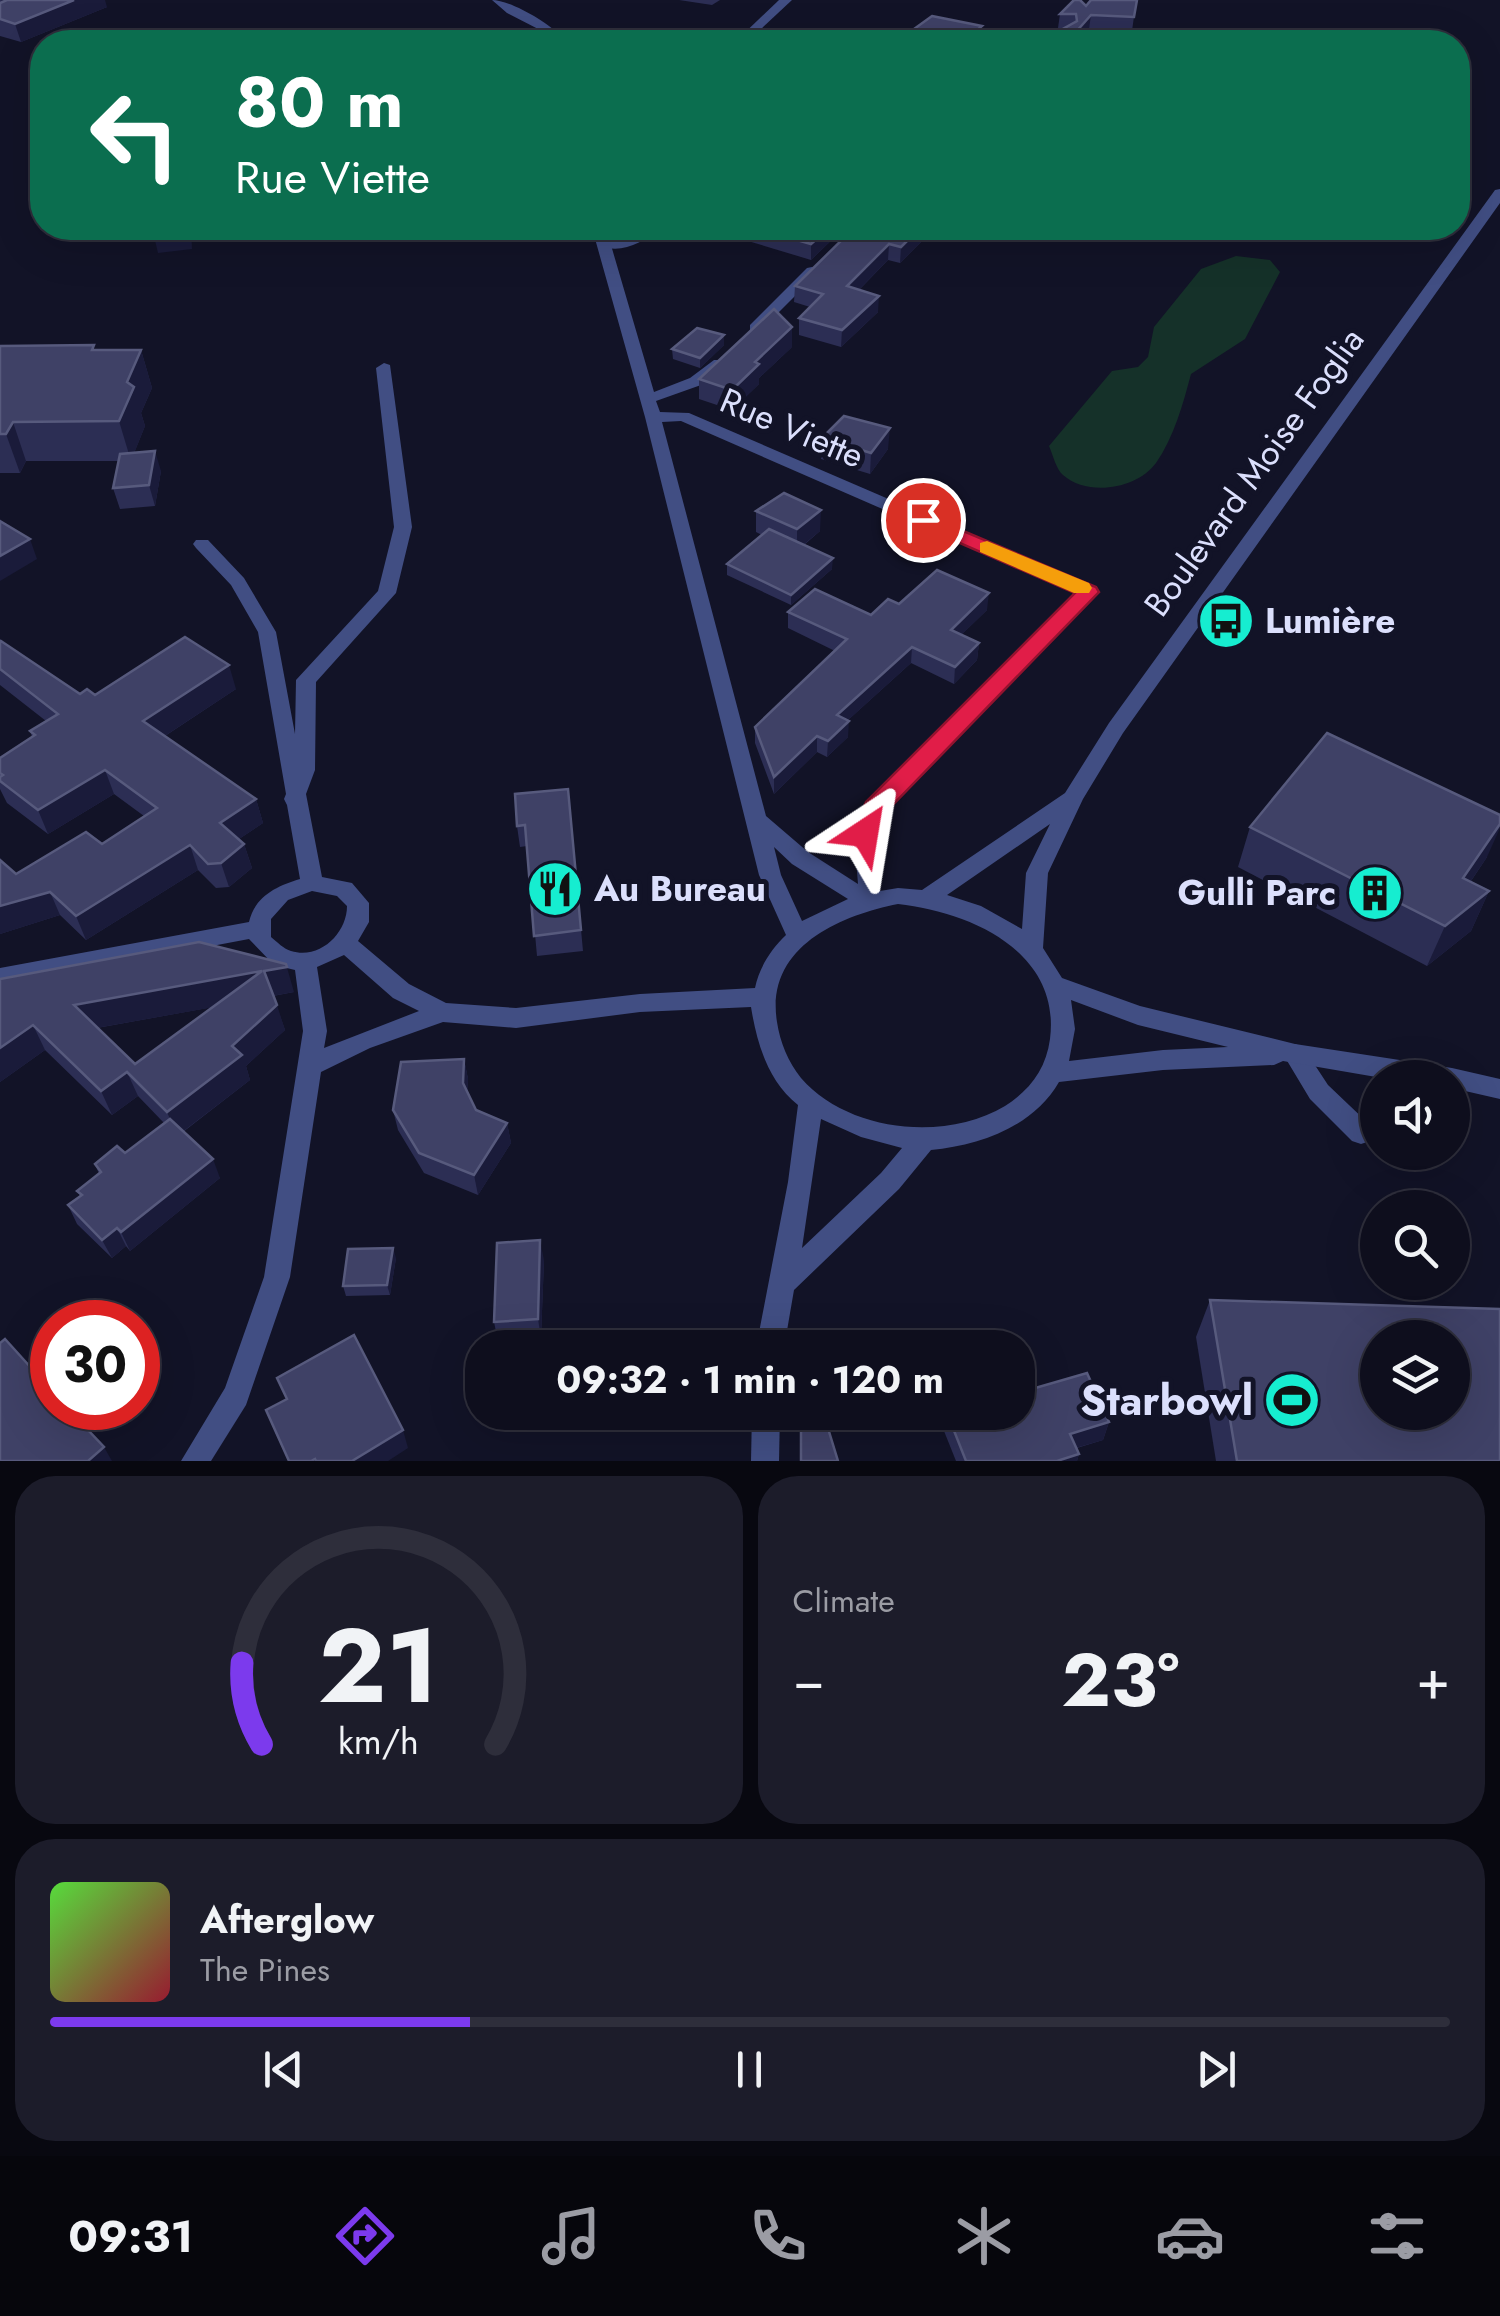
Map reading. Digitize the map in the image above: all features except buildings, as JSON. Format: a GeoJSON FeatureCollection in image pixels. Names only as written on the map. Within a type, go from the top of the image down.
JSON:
{"type":"FeatureCollection","features":[{"type":"Feature","properties":{"kind":"street"},"geometry":{"type":"LineString","coordinates":[[498,0],[505,9],[550,30]]}},
{"type":"Feature","properties":{"kind":"street"},"geometry":{"type":"LineString","coordinates":[[754,30],[786,0]]}},
{"type":"Feature","properties":{"kind":"street","name":"Boulevard Moise Foglia"},"geometry":{"type":"LineString","coordinates":[[1470,235],[1500,193]]}},
{"type":"Feature","properties":{"kind":"street"},"geometry":{"type":"LineString","coordinates":[[603,240],[653,417],[754,819],[770,874],[797,934]]}},
{"type":"Feature","properties":{"kind":"street","name":"Boulevard Moise Foglia"},"geometry":{"type":"LineString","coordinates":[[1032,950],[1037,873],[1073,798],[1116,728],[1466,240]]}},
{"type":"Feature","properties":{"kind":"street"},"geometry":{"type":"LineString","coordinates":[[748,336],[829,254]]}},
{"type":"Feature","properties":{"kind":"street"},"geometry":{"type":"LineString","coordinates":[[648,398],[707,376],[734,349]]}},
{"type":"Feature","properties":{"kind":"street"},"geometry":{"type":"LineString","coordinates":[[294,799],[305,770],[306,680],[387,594],[403,527],[384,368]]}},
{"type":"Feature","properties":{"kind":"street","name":"Rue Viette"},"geometry":{"type":"LineString","coordinates":[[653,417],[683,416],[1089,592],[874,808],[865,833],[868,899]]}},
{"type":"Feature","properties":{"kind":"street"},"geometry":{"type":"LineString","coordinates":[[202,544],[238,582],[267,632],[312,883]]}},
{"type":"Feature","properties":{"kind":"street","name":"Boulevard Moise Foglia"},"geometry":{"type":"LineString","coordinates":[[928,898],[1073,798]]}},
{"type":"Feature","properties":{"kind":"street"},"geometry":{"type":"LineString","coordinates":[[754,819],[800,858],[868,899]]}},
{"type":"Feature","properties":{"kind":"street"},"geometry":{"type":"LineString","coordinates":[[312,883],[342,888],[360,907],[356,932],[346,944],[306,961],[277,957],[260,940],[260,916],[280,894],[312,883]]}},
{"type":"Feature","properties":{"kind":"street"},"geometry":{"type":"LineString","coordinates":[[928,898],[967,908],[1002,926],[1032,950],[1055,985],[1063,1014],[1062,1044],[1052,1074],[1032,1101],[1001,1122],[964,1136],[923,1141],[870,1133],[811,1102],[786,1078],[766,1038],[763,997],[774,962],[797,934],[829,912],[868,899],[928,898]]}},
{"type":"Feature","properties":{"kind":"street"},"geometry":{"type":"LineString","coordinates":[[0,977],[258,930]]}},
{"type":"Feature","properties":{"kind":"street"},"geometry":{"type":"LineString","coordinates":[[346,944],[401,990],[442,1012],[516,1018],[640,1003],[763,997]]}},
{"type":"Feature","properties":{"kind":"street"},"geometry":{"type":"LineString","coordinates":[[194,1461],[236,1395],[278,1277],[314,1031],[306,961]]}},
{"type":"Feature","properties":{"kind":"street"},"geometry":{"type":"LineString","coordinates":[[1055,985],[1138,1015],[1295,1054],[1360,1064]]}},
{"type":"Feature","properties":{"kind":"street"},"geometry":{"type":"LineString","coordinates":[[309,1066],[362,1041],[442,1012]]}},
{"type":"Feature","properties":{"kind":"street"},"geometry":{"type":"LineString","coordinates":[[1052,1074],[1163,1060],[1295,1054]]}},
{"type":"Feature","properties":{"kind":"street"},"geometry":{"type":"LineString","coordinates":[[1295,1054],[1319,1092],[1360,1132]]}},
{"type":"Feature","properties":{"kind":"street"},"geometry":{"type":"LineString","coordinates":[[1470,1082],[1500,1089]]}},
{"type":"Feature","properties":{"kind":"street"},"geometry":{"type":"LineString","coordinates":[[773,1330],[801,1182],[811,1102]]}},
{"type":"Feature","properties":{"kind":"street"},"geometry":{"type":"LineString","coordinates":[[780,1286],[890,1181],[923,1141]]}},
{"type":"Feature","properties":{"kind":"street"},"geometry":{"type":"LineString","coordinates":[[766,1430],[766,1461]]}},
{"type":"Feature","properties":{"kind":"green space"},"geometry":{"type":"Polygon","coordinates":[[[1236,256],[1270,260],[1280,272],[1245,339],[1191,374],[1173,431],[1156,463],[1137,479],[1112,487],[1085,486],[1063,475],[1049,446],[1112,371],[1138,367],[1148,357],[1154,327],[1201,269],[1236,256]]]}},
{"type":"Feature","properties":{"kind":"slow traffic"},"geometry":{"type":"LineString","coordinates":[[987,547],[1081,588]]}},
{"type":"Feature","properties":{"kind":"place","name":"Lumière"},"geometry":{"type":"Point","coordinates":[1226,621]}},
{"type":"Feature","properties":{"kind":"place","name":"Au Bureau"},"geometry":{"type":"Point","coordinates":[555,889]}},
{"type":"Feature","properties":{"kind":"place","name":"Gulli Parc"},"geometry":{"type":"Point","coordinates":[1375,893]}},
{"type":"Feature","properties":{"kind":"place","name":"Starbowl"},"geometry":{"type":"Point","coordinates":[1292,1400]}},
{"type":"Feature","properties":{"kind":"route"},"geometry":{"type":"LineString","coordinates":[[865,833],[874,808],[1089,592],[923,520]]}}]}
